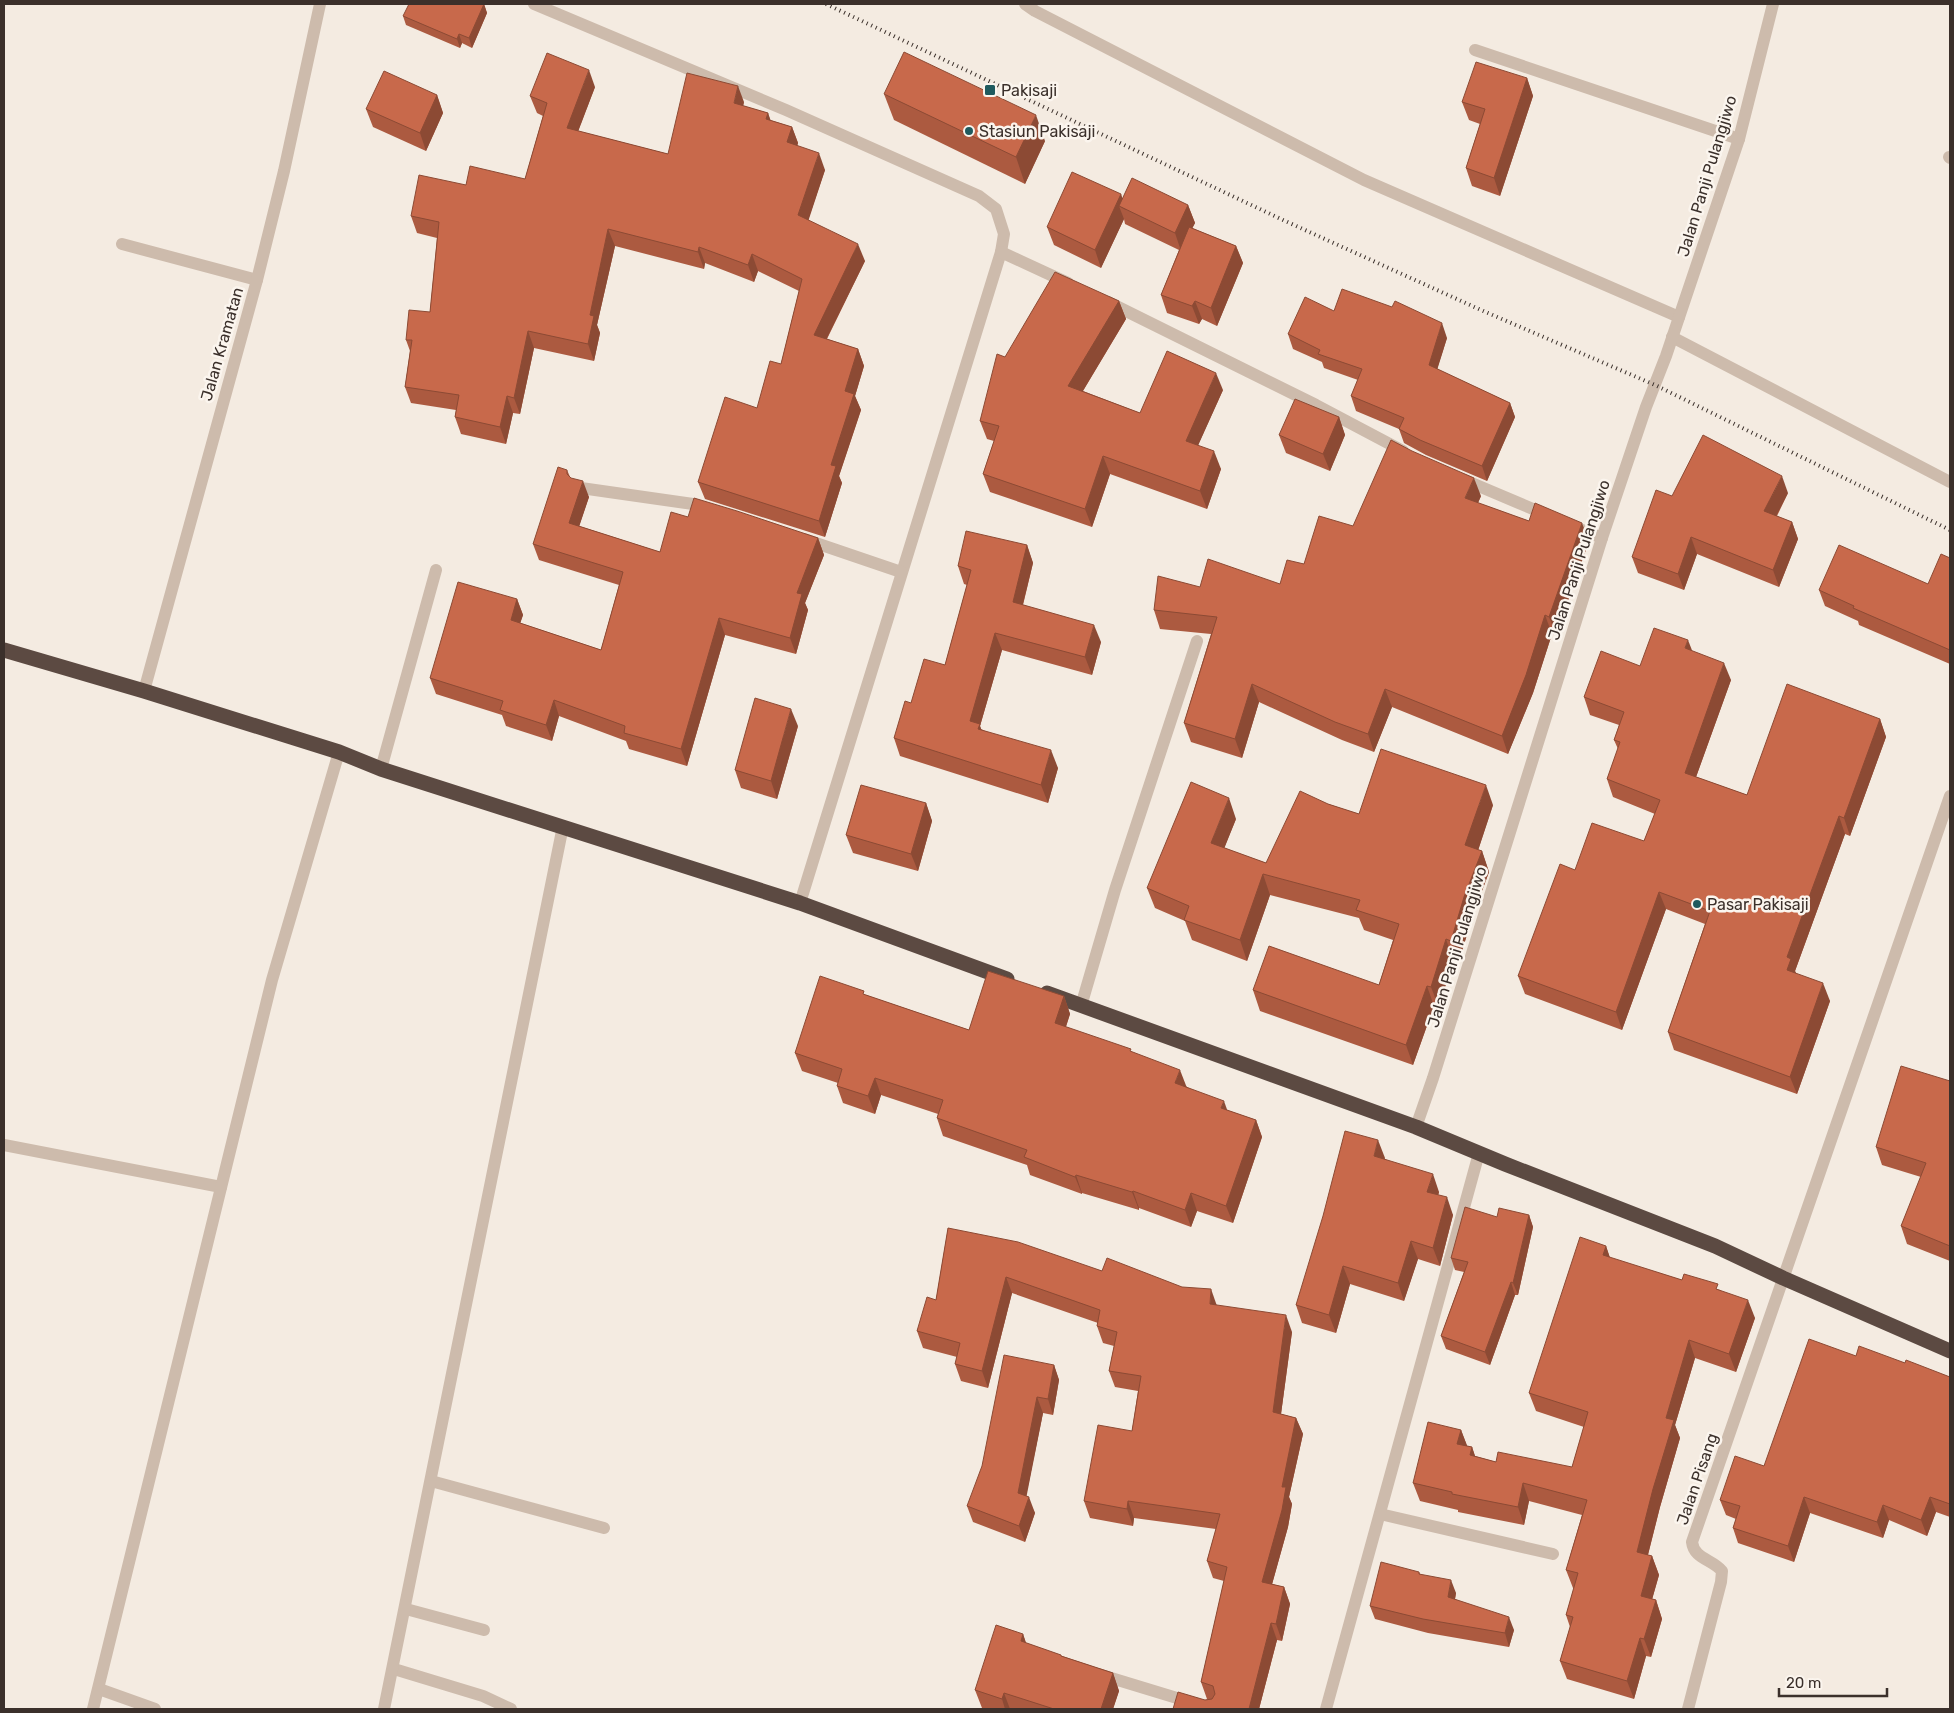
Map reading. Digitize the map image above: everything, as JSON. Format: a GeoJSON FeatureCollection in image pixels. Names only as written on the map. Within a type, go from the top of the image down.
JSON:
{"type":"FeatureCollection","features":[{"type":"Feature","properties":{"kind":"highway"},"geometry":{"type":"LineString","coordinates":[[4,650],[144,691],[339,752],[381,769],[800,903],[1416,1127],[1715,1246],[1950,1352]]}},
{"type":"Feature","properties":{"kind":"street","name":"Jalan Kramatan"},"geometry":{"type":"LineString","coordinates":[[144,691],[257,280],[284,171],[320,4]]}},
{"type":"Feature","properties":{"kind":"street"},"geometry":{"type":"LineString","coordinates":[[534,4],[786,110],[979,196],[996,209],[1004,234],[1001,252],[800,903]]}},
{"type":"Feature","properties":{"kind":"street"},"geometry":{"type":"LineString","coordinates":[[1025,4],[1364,180],[1679,317]]}},
{"type":"Feature","properties":{"kind":"street","name":"Jalan Panji Pulangjiwo"},"geometry":{"type":"LineString","coordinates":[[1416,1127],[1439,1060],[1602,538],[1646,407],[1679,317],[1738,139],[1774,4]]}},
{"type":"Feature","properties":{"kind":"street"},"geometry":{"type":"LineString","coordinates":[[1475,50],[1738,139]]}},
{"type":"Feature","properties":{"kind":"street"},"geometry":{"type":"LineString","coordinates":[[122,244],[257,280]]}},
{"type":"Feature","properties":{"kind":"street"},"geometry":{"type":"LineString","coordinates":[[1001,252],[1082,290]]}},
{"type":"Feature","properties":{"kind":"street"},"geometry":{"type":"LineString","coordinates":[[1100,299],[1164,328],[1316,405],[1413,457]]}},
{"type":"Feature","properties":{"kind":"street"},"geometry":{"type":"LineString","coordinates":[[1672,337],[1950,482]]}},
{"type":"Feature","properties":{"kind":"street"},"geometry":{"type":"LineString","coordinates":[[1447,473],[1602,538]]}},
{"type":"Feature","properties":{"kind":"street"},"geometry":{"type":"LineString","coordinates":[[582,488],[693,504],[719,512]]}},
{"type":"Feature","properties":{"kind":"street"},"geometry":{"type":"LineString","coordinates":[[791,534],[901,572]]}},
{"type":"Feature","properties":{"kind":"street"},"geometry":{"type":"LineString","coordinates":[[381,769],[436,570]]}},
{"type":"Feature","properties":{"kind":"street"},"geometry":{"type":"LineString","coordinates":[[1081,1006],[1115,890],[1197,641]]}},
{"type":"Feature","properties":{"kind":"street"},"geometry":{"type":"LineString","coordinates":[[93,1709],[272,980],[339,752]]}},
{"type":"Feature","properties":{"kind":"street"},"geometry":{"type":"LineString","coordinates":[[1783,1278],[1950,796]]}},
{"type":"Feature","properties":{"kind":"street"},"geometry":{"type":"LineString","coordinates":[[384,1709],[394,1669],[563,826]]}},
{"type":"Feature","properties":{"kind":"street"},"geometry":{"type":"LineString","coordinates":[[4,1145],[220,1187]]}},
{"type":"Feature","properties":{"kind":"street"},"geometry":{"type":"LineString","coordinates":[[1326,1709],[1479,1153]]}},
{"type":"Feature","properties":{"kind":"street","name":"Jalan Pisang"},"geometry":{"type":"LineString","coordinates":[[1688,1709],[1722,1571],[1697,1554],[1693,1549],[1692,1542],[1783,1278]]}},
{"type":"Feature","properties":{"kind":"street"},"geometry":{"type":"LineString","coordinates":[[431,1481],[604,1528]]}},
{"type":"Feature","properties":{"kind":"street"},"geometry":{"type":"LineString","coordinates":[[1380,1514],[1553,1554]]}},
{"type":"Feature","properties":{"kind":"street"},"geometry":{"type":"LineString","coordinates":[[406,1609],[484,1630]]}},
{"type":"Feature","properties":{"kind":"street"},"geometry":{"type":"LineString","coordinates":[[394,1669],[483,1696],[511,1709]]}},
{"type":"Feature","properties":{"kind":"street"},"geometry":{"type":"LineString","coordinates":[[1084,1669],[1213,1709]]}},
{"type":"Feature","properties":{"kind":"street"},"geometry":{"type":"LineString","coordinates":[[99,1689],[155,1709]]}},
{"type":"Feature","properties":{"kind":"building"},"geometry":{"type":"Polygon","coordinates":[[[409,4],[484,4],[469,38],[459,34],[457,39],[403,16],[409,4]]]}},
{"type":"Feature","properties":{"kind":"building"},"geometry":{"type":"Polygon","coordinates":[[[904,52],[1036,115],[1016,157],[884,94],[904,52]]]}},
{"type":"Feature","properties":{"kind":"building"},"geometry":{"type":"Polygon","coordinates":[[[547,53],[589,70],[567,128],[668,154],[687,73],[738,86],[734,103],[768,113],[766,119],[792,127],[787,142],[819,153],[798,215],[858,244],[814,335],[858,349],[845,391],[854,394],[831,465],[836,466],[819,521],[698,482],[725,397],[757,408],[770,361],[781,364],[802,279],[752,254],[748,265],[699,247],[698,252],[608,229],[590,315],[594,316],[588,344],[528,331],[514,398],[507,396],[500,427],[455,417],[459,395],[405,387],[412,340],[406,340],[409,310],[430,312],[439,222],[411,216],[419,175],[466,185],[470,166],[525,179],[547,103],[530,96],[547,53]]]}},
{"type":"Feature","properties":{"kind":"building"},"geometry":{"type":"Polygon","coordinates":[[[1476,62],[1527,78],[1494,178],[1466,168],[1485,109],[1462,102],[1476,62]]]}},
{"type":"Feature","properties":{"kind":"building"},"geometry":{"type":"Polygon","coordinates":[[[384,71],[437,95],[420,133],[366,109],[384,71]]]}},
{"type":"Feature","properties":{"kind":"building"},"geometry":{"type":"Polygon","coordinates":[[[1072,172],[1121,194],[1095,250],[1047,227],[1072,172]]]}},
{"type":"Feature","properties":{"kind":"building"},"geometry":{"type":"Polygon","coordinates":[[[1132,178],[1188,205],[1175,233],[1119,206],[1132,178]]]}},
{"type":"Feature","properties":{"kind":"building"},"geometry":{"type":"Polygon","coordinates":[[[1189,227],[1236,246],[1211,308],[1195,301],[1192,306],[1161,295],[1189,227]]]}},
{"type":"Feature","properties":{"kind":"building"},"geometry":{"type":"Polygon","coordinates":[[[1055,272],[1119,301],[1068,386],[1140,413],[1167,351],[1216,373],[1186,441],[1214,451],[1200,491],[1103,456],[1085,509],[983,474],[999,426],[980,421],[997,354],[1005,357],[1055,272]]]}},
{"type":"Feature","properties":{"kind":"building"},"geometry":{"type":"Polygon","coordinates":[[[1342,289],[1392,307],[1395,301],[1442,323],[1429,365],[1510,403],[1482,466],[1399,429],[1404,418],[1351,396],[1362,369],[1318,354],[1320,350],[1288,334],[1305,297],[1334,311],[1342,289]]]}},
{"type":"Feature","properties":{"kind":"building"},"geometry":{"type":"Polygon","coordinates":[[[1295,399],[1339,417],[1323,454],[1279,435],[1295,399]]]}},
{"type":"Feature","properties":{"kind":"building"},"geometry":{"type":"Polygon","coordinates":[[[1703,435],[1782,476],[1764,511],[1792,522],[1773,570],[1691,537],[1678,574],[1632,557],[1656,490],[1672,496],[1703,435]]]}},
{"type":"Feature","properties":{"kind":"building"},"geometry":{"type":"Polygon","coordinates":[[[1391,440],[1474,478],[1465,498],[1529,521],[1535,503],[1582,523],[1549,617],[1545,615],[1526,675],[1502,736],[1385,689],[1368,734],[1335,722],[1252,684],[1235,739],[1184,723],[1217,617],[1154,610],[1158,576],[1200,587],[1208,559],[1280,584],[1287,560],[1304,564],[1319,516],[1353,526],[1391,440]]]}},
{"type":"Feature","properties":{"kind":"building"},"geometry":{"type":"Polygon","coordinates":[[[558,467],[567,470],[567,474],[571,478],[583,481],[569,523],[660,552],[671,512],[688,517],[694,498],[818,538],[797,593],[802,594],[790,638],[719,618],[681,749],[624,733],[625,726],[554,700],[546,725],[500,710],[503,701],[430,678],[458,582],[517,599],[511,620],[601,650],[623,572],[533,544],[558,467]]]}},
{"type":"Feature","properties":{"kind":"building"},"geometry":{"type":"Polygon","coordinates":[[[966,531],[1027,545],[1013,602],[1094,625],[1085,657],[995,633],[970,721],[980,724],[978,729],[1051,750],[1041,785],[894,738],[905,701],[911,703],[924,659],[945,665],[971,570],[958,566],[966,531]]]}},
{"type":"Feature","properties":{"kind":"building"},"geometry":{"type":"Polygon","coordinates":[[[1839,545],[1928,584],[1941,554],[1950,558],[1950,650],[1853,608],[1854,606],[1819,590],[1839,545]]]}},
{"type":"Feature","properties":{"kind":"building"},"geometry":{"type":"Polygon","coordinates":[[[1654,628],[1688,640],[1685,648],[1724,663],[1685,773],[1747,795],[1787,684],[1880,719],[1844,818],[1839,816],[1787,957],[1791,959],[1787,970],[1823,983],[1790,1077],[1668,1032],[1710,911],[1659,892],[1616,1012],[1518,976],[1560,864],[1575,870],[1592,823],[1644,841],[1660,800],[1607,779],[1620,742],[1614,740],[1624,712],[1584,697],[1601,651],[1640,666],[1654,628]]]}},
{"type":"Feature","properties":{"kind":"building"},"geometry":{"type":"Polygon","coordinates":[[[755,698],[791,709],[771,781],[735,770],[755,698]]]}},
{"type":"Feature","properties":{"kind":"building"},"geometry":{"type":"Polygon","coordinates":[[[1381,749],[1486,785],[1465,845],[1482,851],[1464,897],[1451,941],[1446,939],[1431,987],[1427,986],[1406,1045],[1253,990],[1269,946],[1379,985],[1399,924],[1356,910],[1360,900],[1263,874],[1240,940],[1184,920],[1189,906],[1147,888],[1191,782],[1229,798],[1211,843],[1266,863],[1300,791],[1328,804],[1359,814],[1381,749]]]}},
{"type":"Feature","properties":{"kind":"building"},"geometry":{"type":"Polygon","coordinates":[[[861,785],[926,803],[911,854],[846,835],[861,785]]]}},
{"type":"Feature","properties":{"kind":"building"},"geometry":{"type":"Polygon","coordinates":[[[988,971],[1064,996],[1055,1023],[1131,1049],[1130,1051],[1180,1070],[1175,1083],[1224,1101],[1221,1108],[1256,1120],[1226,1206],[1191,1193],[1185,1210],[1133,1191],[1076,1175],[1075,1177],[1024,1157],[1027,1150],[937,1118],[943,1100],[875,1078],[868,1096],[837,1086],[842,1069],[795,1053],[820,976],[864,991],[863,994],[969,1030],[988,971]]]}},
{"type":"Feature","properties":{"kind":"building"},"geometry":{"type":"Polygon","coordinates":[[[1901,1066],[1950,1081],[1950,1246],[1901,1226],[1926,1163],[1876,1147],[1901,1066]]]}},
{"type":"Feature","properties":{"kind":"building"},"geometry":{"type":"Polygon","coordinates":[[[1345,1131],[1378,1140],[1374,1156],[1433,1174],[1427,1192],[1447,1197],[1433,1248],[1411,1241],[1398,1283],[1343,1266],[1329,1315],[1296,1305],[1323,1216],[1345,1131]]]}},
{"type":"Feature","properties":{"kind":"building"},"geometry":{"type":"Polygon","coordinates":[[[1465,1207],[1497,1217],[1499,1208],[1529,1215],[1513,1283],[1511,1282],[1485,1352],[1441,1336],[1468,1262],[1451,1258],[1465,1207]]]}},
{"type":"Feature","properties":{"kind":"building"},"geometry":{"type":"Polygon","coordinates":[[[948,1228],[1018,1242],[1102,1271],[1107,1258],[1182,1287],[1211,1289],[1210,1304],[1286,1315],[1273,1412],[1296,1418],[1282,1487],[1286,1487],[1282,1510],[1262,1582],[1284,1587],[1276,1624],[1271,1623],[1249,1709],[1173,1709],[1178,1692],[1205,1700],[1212,1699],[1215,1694],[1213,1686],[1201,1682],[1227,1567],[1207,1561],[1220,1514],[1128,1501],[1127,1509],[1084,1501],[1098,1425],[1132,1431],[1141,1376],[1109,1371],[1117,1332],[1097,1326],[1100,1310],[1006,1277],[982,1371],[955,1364],[960,1343],[917,1331],[927,1297],[936,1300],[948,1228]]]}},
{"type":"Feature","properties":{"kind":"building"},"geometry":{"type":"Polygon","coordinates":[[[1580,1237],[1606,1246],[1603,1255],[1682,1280],[1684,1274],[1718,1284],[1716,1289],[1748,1300],[1729,1354],[1689,1340],[1666,1418],[1674,1420],[1653,1489],[1637,1552],[1652,1556],[1641,1596],[1656,1600],[1644,1639],[1640,1638],[1627,1681],[1560,1661],[1573,1617],[1566,1615],[1578,1573],[1566,1570],[1587,1500],[1523,1483],[1518,1507],[1452,1494],[1452,1492],[1413,1483],[1428,1422],[1461,1430],[1457,1444],[1472,1447],[1470,1455],[1496,1462],[1498,1452],[1572,1467],[1588,1412],[1529,1393],[1580,1237]]]}},
{"type":"Feature","properties":{"kind":"building"},"geometry":{"type":"Polygon","coordinates":[[[1809,1339],[1856,1356],[1859,1346],[1905,1363],[1906,1360],[1950,1377],[1950,1504],[1930,1497],[1921,1520],[1883,1505],[1877,1522],[1804,1497],[1788,1546],[1733,1528],[1740,1506],[1720,1500],[1735,1456],[1764,1466],[1809,1339]]]}},
{"type":"Feature","properties":{"kind":"building"},"geometry":{"type":"Polygon","coordinates":[[[1004,1355],[1054,1365],[1048,1399],[1037,1397],[1018,1493],[1029,1497],[1019,1526],[967,1506],[982,1466],[1004,1355]]]}},
{"type":"Feature","properties":{"kind":"building"},"geometry":{"type":"Polygon","coordinates":[[[1381,1562],[1419,1572],[1419,1574],[1451,1580],[1448,1597],[1509,1617],[1505,1633],[1423,1619],[1370,1606],[1381,1562]]]}},
{"type":"Feature","properties":{"kind":"building"},"geometry":{"type":"Polygon","coordinates":[[[996,1625],[1023,1634],[1021,1641],[1113,1673],[1101,1709],[1054,1709],[1004,1693],[1002,1699],[975,1690],[996,1625]]]}},
{"type":"Feature","properties":{"kind":"railway"},"geometry":{"type":"LineString","coordinates":[[826,4],[1283,220],[1481,310],[1655,385],[1950,530]]}},
{"type":"Feature","properties":{"kind":"place","name":"Pakisaji"},"geometry":{"type":"Point","coordinates":[990,90]}},
{"type":"Feature","properties":{"kind":"place","name":"Stasiun Pakisaji"},"geometry":{"type":"Point","coordinates":[969,131]}},
{"type":"Feature","properties":{"kind":"place","name":"Pasar Pakisaji"},"geometry":{"type":"Point","coordinates":[1697,904]}}]}
